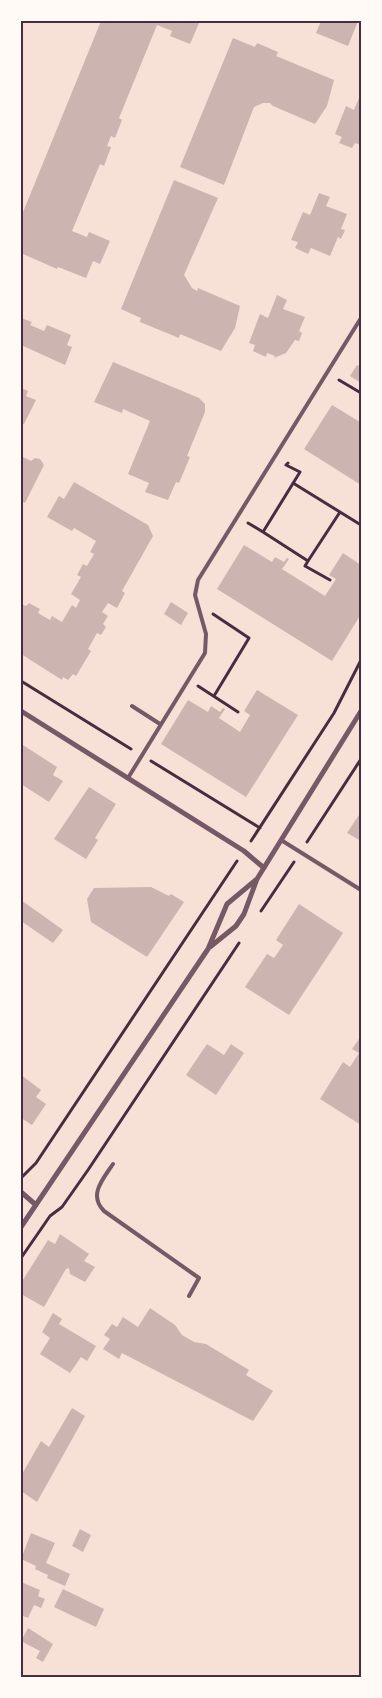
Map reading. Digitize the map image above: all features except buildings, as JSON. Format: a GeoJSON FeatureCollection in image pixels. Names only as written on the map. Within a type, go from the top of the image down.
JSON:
{"type":"FeatureCollection","features":[{"type":"Feature","properties":{"kind":"street"},"geometry":{"type":"LineString","coordinates":[[21,711],[244,851],[264,868]]}},
{"type":"Feature","properties":{"kind":"street"},"geometry":{"type":"LineString","coordinates":[[208,949],[236,926],[244,914],[257,879],[361,711]]}},
{"type":"Feature","properties":{"kind":"street"},"geometry":{"type":"LineString","coordinates":[[21,1228],[208,949],[228,904],[257,879]]}},
{"type":"Feature","properties":{"kind":"street"},"geometry":{"type":"LineString","coordinates":[[21,1192],[36,1205]]}},
{"type":"Feature","properties":{"kind":"lane"},"geometry":{"type":"LineString","coordinates":[[128,778],[205,653],[206,634],[195,595],[198,580],[361,318]]}},
{"type":"Feature","properties":{"kind":"lane"},"geometry":{"type":"LineString","coordinates":[[132,706],[160,724]]}},
{"type":"Feature","properties":{"kind":"lane"},"geometry":{"type":"LineString","coordinates":[[281,840],[361,890]]}},
{"type":"Feature","properties":{"kind":"lane"},"geometry":{"type":"LineString","coordinates":[[113,1164],[98,1188],[97,1199],[101,1208],[199,1278],[189,1296]]}},
{"type":"Feature","properties":{"kind":"path"},"geometry":{"type":"LineString","coordinates":[[334,387],[344,373]]}},
{"type":"Feature","properties":{"kind":"path"},"geometry":{"type":"LineString","coordinates":[[339,380],[361,393]]}},
{"type":"Feature","properties":{"kind":"path"},"geometry":{"type":"LineString","coordinates":[[263,532],[300,472],[286,465],[291,457]]}},
{"type":"Feature","properties":{"kind":"path"},"geometry":{"type":"LineString","coordinates":[[293,483],[361,525]]}},
{"type":"Feature","properties":{"kind":"path"},"geometry":{"type":"LineString","coordinates":[[330,580],[305,566],[340,512]]}},
{"type":"Feature","properties":{"kind":"path"},"geometry":{"type":"LineString","coordinates":[[243,532],[249,523],[308,561]]}},
{"type":"Feature","properties":{"kind":"path"},"geometry":{"type":"LineString","coordinates":[[210,612],[249,638],[214,696]]}},
{"type":"Feature","properties":{"kind":"path"},"geometry":{"type":"LineString","coordinates":[[21,1178],[36,1163],[244,851],[334,713],[361,660]]}},
{"type":"Feature","properties":{"kind":"path"},"geometry":{"type":"LineString","coordinates":[[188,681],[238,712]]}},
{"type":"Feature","properties":{"kind":"path"},"geometry":{"type":"LineString","coordinates":[[259,913],[361,759]]}},
{"type":"Feature","properties":{"kind":"path"},"geometry":{"type":"LineString","coordinates":[[21,1258],[50,1216],[62,1207],[243,936]]}}]}
